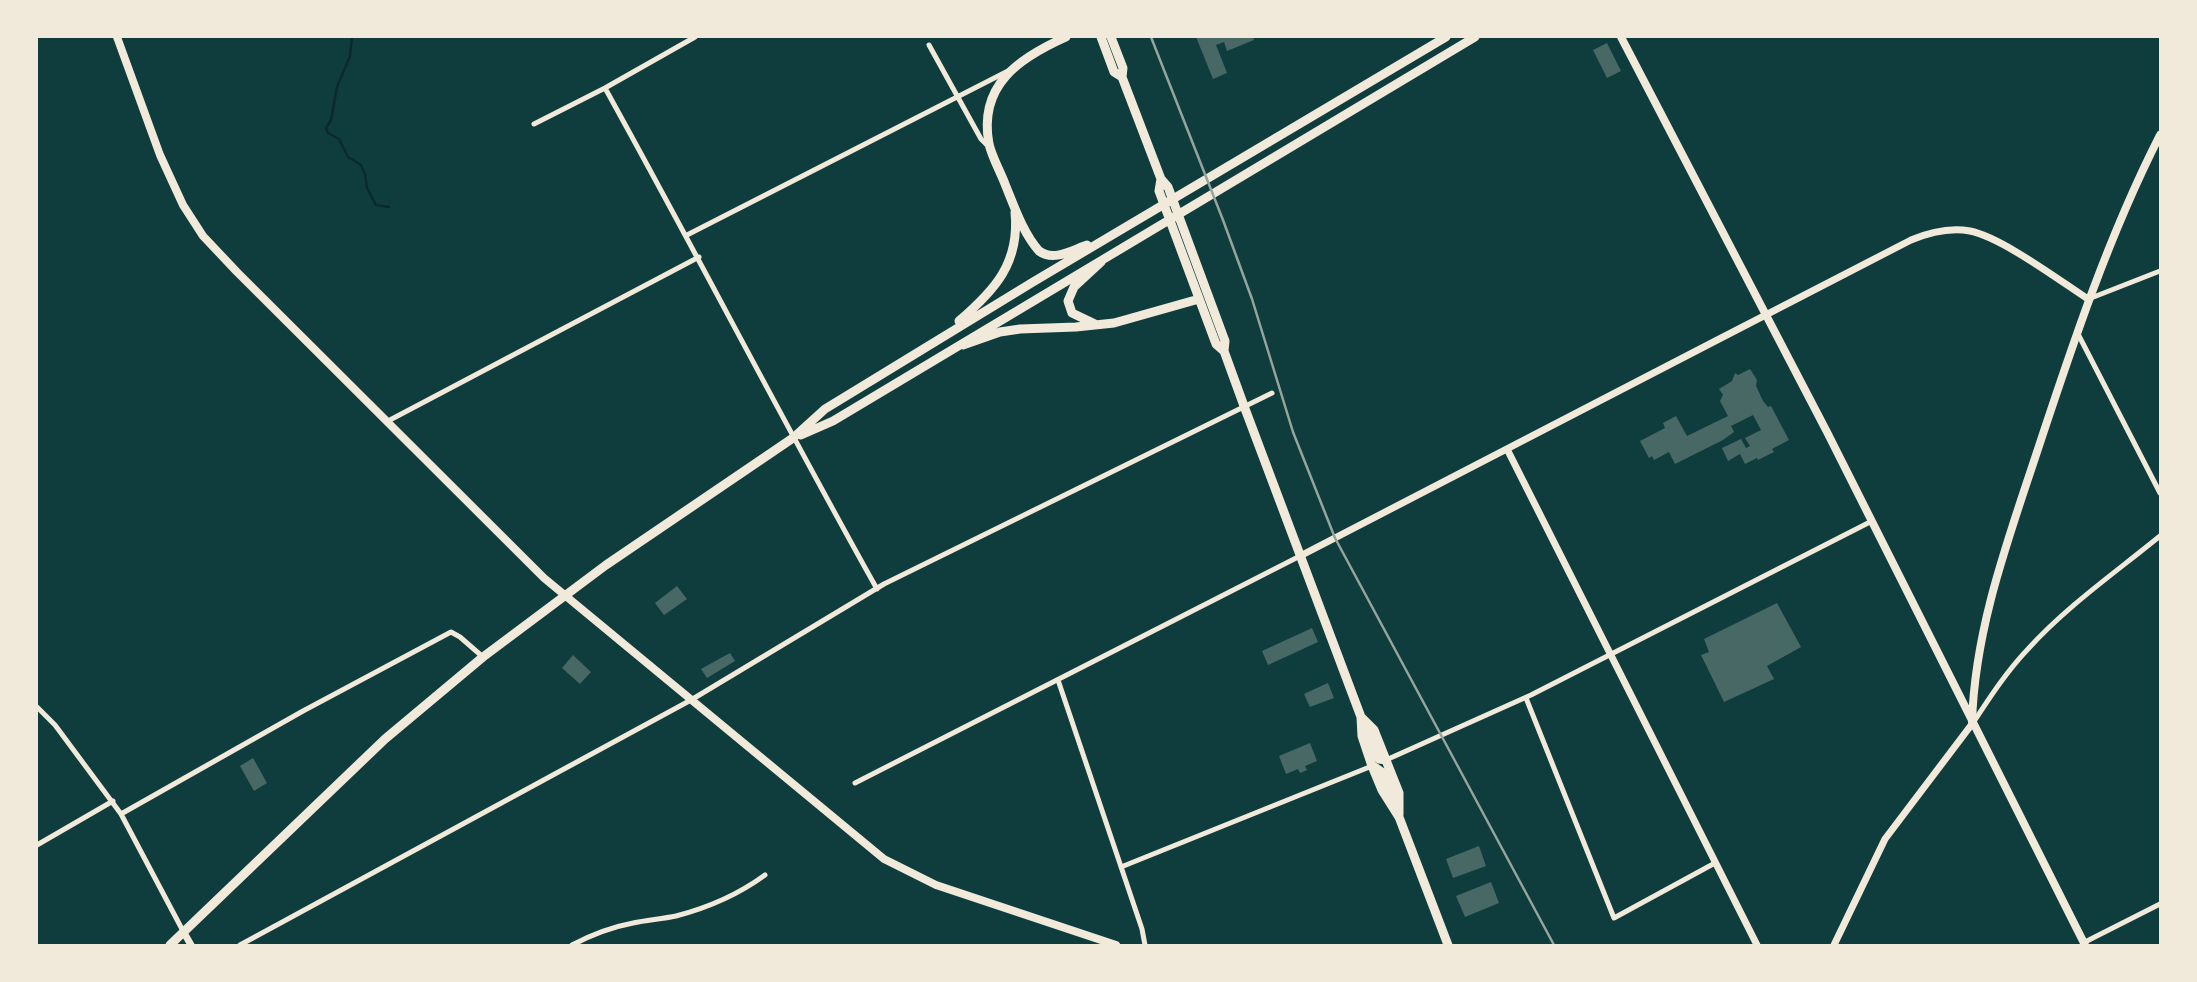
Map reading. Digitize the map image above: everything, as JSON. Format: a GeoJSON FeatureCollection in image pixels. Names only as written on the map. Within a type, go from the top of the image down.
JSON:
{"type":"FeatureCollection","features":[{"type":"Feature","properties":{"kind":"main road"},"geometry":{"type":"LineString","coordinates":[[117,37],[160,155],[183,205],[203,236],[282,319],[519,553],[691,700],[890,863],[936,885],[1116,945]]}},
{"type":"Feature","properties":{"kind":"main road"},"geometry":{"type":"LineString","coordinates":[[1066,37],[1043,47],[1010,70],[999,83],[988,117],[989,147],[1014,206],[1035,247],[1044,255],[1058,256],[1109,236]]}},
{"type":"Feature","properties":{"kind":"main road"},"geometry":{"type":"LineString","coordinates":[[1101,37],[1114,72],[1122,77]]}},
{"type":"Feature","properties":{"kind":"main road"},"geometry":{"type":"LineString","coordinates":[[1111,37],[1123,68],[1122,77],[1161,179],[1168,187],[1226,341],[1224,351]]}},
{"type":"Feature","properties":{"kind":"main road"},"geometry":{"type":"LineString","coordinates":[[170,945],[385,739],[484,657],[606,565],[793,438],[825,409],[1109,236],[1446,37]]}},
{"type":"Feature","properties":{"kind":"main road"},"geometry":{"type":"LineString","coordinates":[[793,438],[833,421],[1475,37]]}},
{"type":"Feature","properties":{"kind":"main road"},"geometry":{"type":"LineString","coordinates":[[1621,37],[1872,521],[2084,944]]}},
{"type":"Feature","properties":{"kind":"main road"},"geometry":{"type":"LineString","coordinates":[[1972,724],[1977,660],[1995,581],[2088,299],[2143,168],[2160,135]]}},
{"type":"Feature","properties":{"kind":"main road"},"geometry":{"type":"LineString","coordinates":[[1161,179],[1159,191],[1216,344],[1224,351],[1302,555],[1361,717],[1373,766],[1382,790],[1399,817],[1448,945]]}},
{"type":"Feature","properties":{"kind":"main road"},"geometry":{"type":"LineString","coordinates":[[939,339],[994,288],[1010,264],[1016,234],[1014,206]]}},
{"type":"Feature","properties":{"kind":"main road"},"geometry":{"type":"LineString","coordinates":[[1097,325],[1078,318],[1072,313],[1068,301],[1074,287],[1092,273],[1107,256]]}},
{"type":"Feature","properties":{"kind":"main road"},"geometry":{"type":"LineString","coordinates":[[955,347],[974,343],[1000,332],[1097,325],[1132,319],[1199,299]]}},
{"type":"Feature","properties":{"kind":"main road"},"geometry":{"type":"LineString","coordinates":[[1361,717],[1374,730],[1399,793],[1399,817]]}},
{"type":"Feature","properties":{"kind":"main road"},"geometry":{"type":"LineString","coordinates":[[1362,729],[1371,740],[1379,759],[1386,760]]}},
{"type":"Feature","properties":{"kind":"main road"},"geometry":{"type":"LineString","coordinates":[[1373,766],[1383,773],[1391,795],[1399,804]]}},
{"type":"Feature","properties":{"kind":"street"},"geometry":{"type":"LineString","coordinates":[[534,124],[606,88],[695,37]]}},
{"type":"Feature","properties":{"kind":"street"},"geometry":{"type":"LineString","coordinates":[[929,45],[981,139],[989,147]]}},
{"type":"Feature","properties":{"kind":"street"},"geometry":{"type":"LineString","coordinates":[[687,235],[958,94],[1010,70]]}},
{"type":"Feature","properties":{"kind":"street"},"geometry":{"type":"LineString","coordinates":[[606,88],[877,589]]}},
{"type":"Feature","properties":{"kind":"street"},"geometry":{"type":"LineString","coordinates":[[855,783],[1911,240],[1934,231],[1971,231],[1991,239],[2088,299],[2160,271]]}},
{"type":"Feature","properties":{"kind":"street"},"geometry":{"type":"LineString","coordinates":[[388,421],[699,257]]}},
{"type":"Feature","properties":{"kind":"street"},"geometry":{"type":"LineString","coordinates":[[2077,332],[2160,493]]}},
{"type":"Feature","properties":{"kind":"street"},"geometry":{"type":"LineString","coordinates":[[240,945],[691,700],[877,589],[1272,393]]}},
{"type":"Feature","properties":{"kind":"street"},"geometry":{"type":"LineString","coordinates":[[1507,449],[1757,945]]}},
{"type":"Feature","properties":{"kind":"street"},"geometry":{"type":"LineString","coordinates":[[1386,760],[1526,698],[1872,521]]}},
{"type":"Feature","properties":{"kind":"street"},"geometry":{"type":"LineString","coordinates":[[1834,945],[1885,839],[2001,682],[2052,625],[2160,536]]}},
{"type":"Feature","properties":{"kind":"street"},"geometry":{"type":"LineString","coordinates":[[121,814],[303,711],[451,632],[484,657]]}},
{"type":"Feature","properties":{"kind":"street"},"geometry":{"type":"LineString","coordinates":[[1058,680],[1142,929],[1144,945]]}},
{"type":"Feature","properties":{"kind":"street"},"geometry":{"type":"LineString","coordinates":[[1526,698],[1614,918],[1715,863]]}},
{"type":"Feature","properties":{"kind":"street"},"geometry":{"type":"LineString","coordinates":[[37,707],[55,725],[113,801],[191,945]]}},
{"type":"Feature","properties":{"kind":"street"},"geometry":{"type":"LineString","coordinates":[[1121,867],[1373,766]]}},
{"type":"Feature","properties":{"kind":"street"},"geometry":{"type":"LineString","coordinates":[[37,845],[113,801]]}},
{"type":"Feature","properties":{"kind":"street"},"geometry":{"type":"LineString","coordinates":[[572,945],[605,930],[629,923],[675,916],[701,908],[730,896],[765,875]]}},
{"type":"Feature","properties":{"kind":"street"},"geometry":{"type":"LineString","coordinates":[[2084,944],[2160,904]]}},
{"type":"Feature","properties":{"kind":"building"},"geometry":{"type":"Polygon","coordinates":[[[1196,37],[1253,37],[1254,40],[1227,51],[1224,42],[1216,45],[1227,73],[1213,79],[1196,37]]]}},
{"type":"Feature","properties":{"kind":"building"},"geometry":{"type":"Polygon","coordinates":[[[1607,43],[1621,71],[1607,78],[1593,50],[1607,43]]]}},
{"type":"Feature","properties":{"kind":"building"},"geometry":{"type":"Polygon","coordinates":[[[1750,369],[1757,380],[1756,386],[1763,401],[1768,407],[1771,406],[1789,440],[1758,460],[1757,458],[1745,464],[1740,454],[1728,461],[1722,448],[1741,439],[1746,448],[1750,446],[1745,438],[1761,430],[1753,415],[1731,426],[1734,432],[1723,440],[1675,464],[1669,452],[1654,460],[1652,456],[1649,458],[1640,441],[1665,428],[1663,423],[1676,416],[1687,436],[1728,416],[1720,401],[1723,395],[1719,389],[1732,381],[1735,373],[1738,375],[1750,369]]]}},
{"type":"Feature","properties":{"kind":"building"},"geometry":{"type":"Polygon","coordinates":[[[677,586],[687,599],[664,615],[655,603],[677,586]]]}},
{"type":"Feature","properties":{"kind":"building"},"geometry":{"type":"Polygon","coordinates":[[[1777,603],[1801,647],[1767,666],[1774,679],[1724,702],[1701,655],[1709,652],[1704,639],[1777,603]]]}},
{"type":"Feature","properties":{"kind":"building"},"geometry":{"type":"Polygon","coordinates":[[[1312,628],[1318,642],[1268,665],[1262,651],[1312,628]]]}},
{"type":"Feature","properties":{"kind":"building"},"geometry":{"type":"Polygon","coordinates":[[[730,653],[735,661],[707,678],[701,669],[730,653]]]}},
{"type":"Feature","properties":{"kind":"building"},"geometry":{"type":"Polygon","coordinates":[[[573,655],[591,672],[580,684],[562,668],[573,655]]]}},
{"type":"Feature","properties":{"kind":"building"},"geometry":{"type":"Polygon","coordinates":[[[1328,683],[1334,698],[1310,707],[1304,694],[1328,683]]]}},
{"type":"Feature","properties":{"kind":"building"},"geometry":{"type":"Polygon","coordinates":[[[1310,743],[1317,761],[1305,766],[1307,770],[1300,773],[1298,769],[1286,774],[1279,756],[1310,743]]]}},
{"type":"Feature","properties":{"kind":"building"},"geometry":{"type":"Polygon","coordinates":[[[253,758],[267,783],[254,791],[240,766],[253,758]]]}},
{"type":"Feature","properties":{"kind":"building"},"geometry":{"type":"Polygon","coordinates":[[[1479,846],[1486,866],[1453,878],[1446,859],[1479,846]]]}},
{"type":"Feature","properties":{"kind":"building"},"geometry":{"type":"Polygon","coordinates":[[[1491,882],[1499,903],[1465,917],[1456,896],[1491,882]]]}},
{"type":"Feature","properties":{"kind":"waterway"},"geometry":{"type":"LineString","coordinates":[[352,37],[350,56],[337,87],[331,120],[326,128],[328,133],[339,139],[348,157],[361,165],[367,188],[376,205],[389,207]]}},
{"type":"Feature","properties":{"kind":"railway"},"geometry":{"type":"LineString","coordinates":[[1151,37],[1223,220],[1252,299],[1293,432],[1335,538],[1554,945]]}}]}
